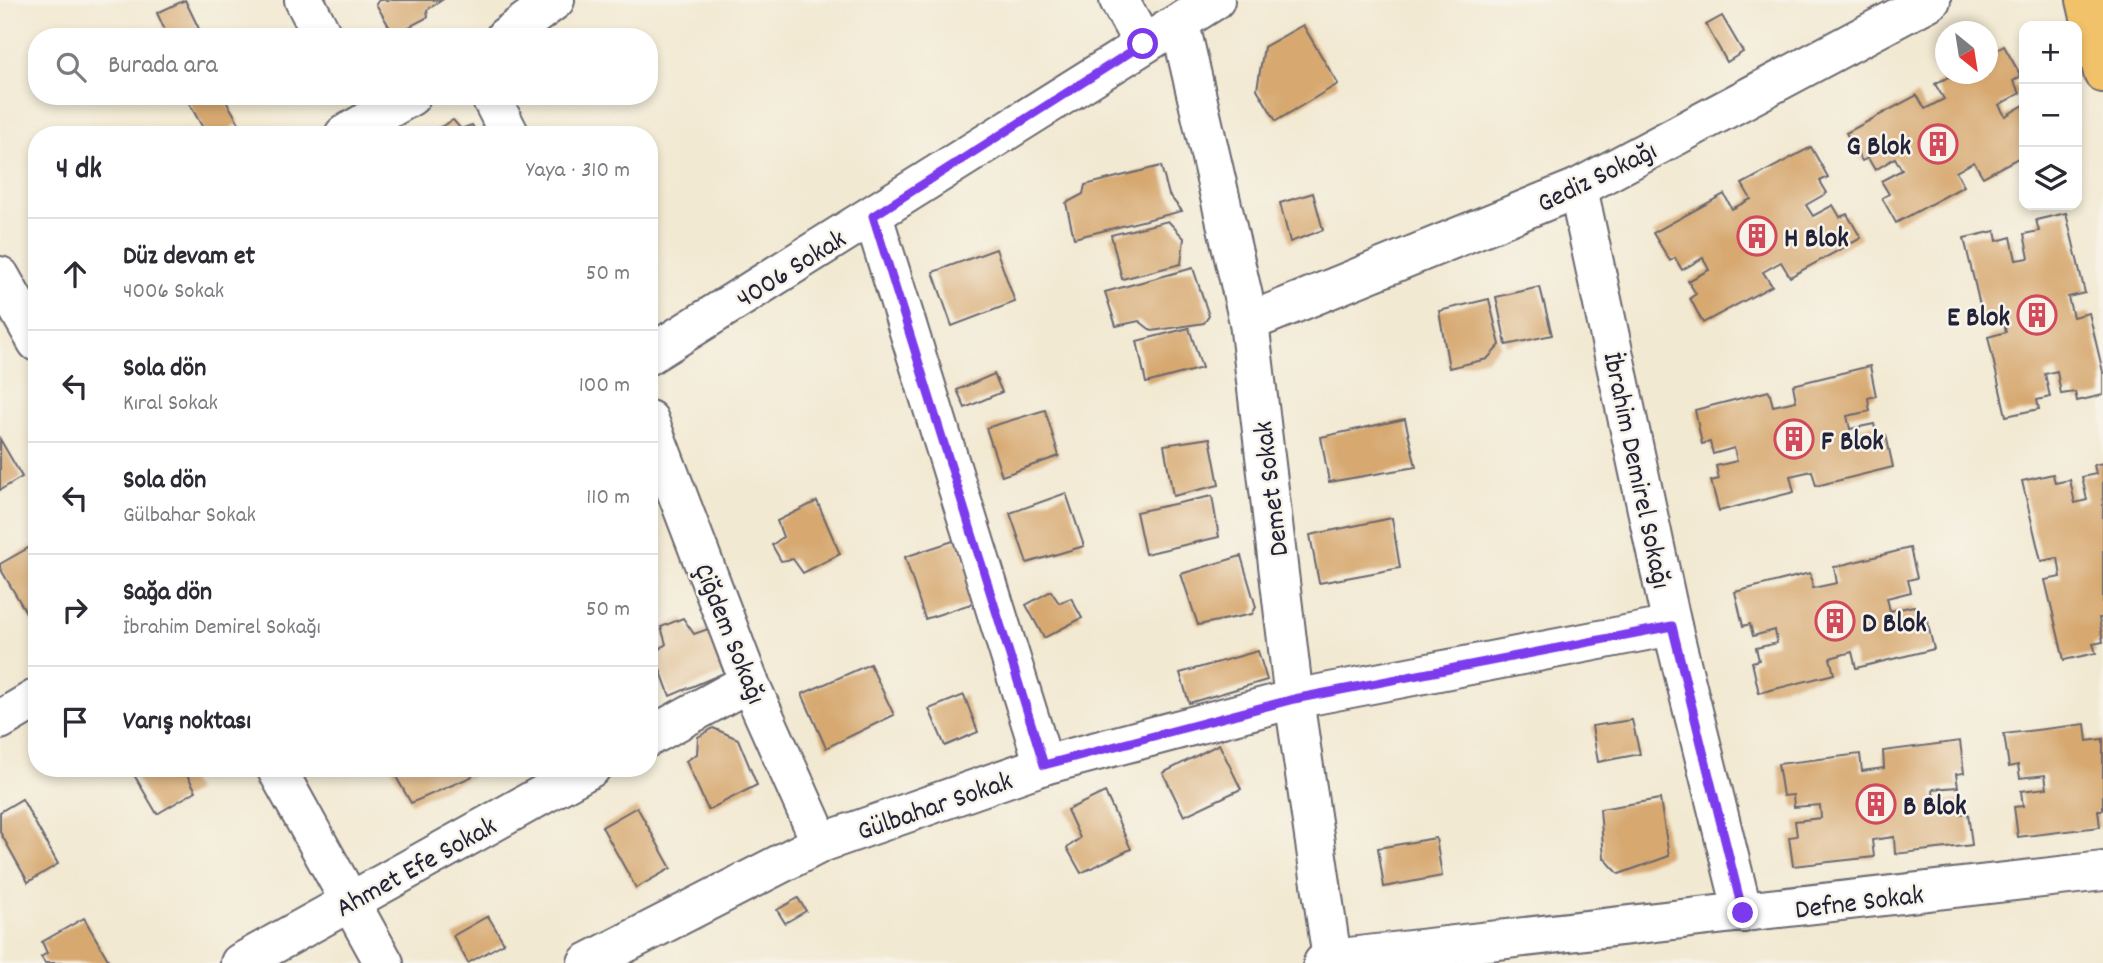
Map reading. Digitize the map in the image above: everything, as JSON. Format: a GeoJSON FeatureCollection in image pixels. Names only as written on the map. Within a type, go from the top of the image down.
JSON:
{"type":"FeatureCollection","features":[{"type":"Feature","properties":{"kind":"main road"},"geometry":{"type":"LineString","coordinates":[[2086,0],[2103,74]]}},
{"type":"Feature","properties":{"kind":"street"},"geometry":{"type":"LineString","coordinates":[[304,0],[318,28]]}},
{"type":"Feature","properties":{"kind":"street"},"geometry":{"type":"LineString","coordinates":[[517,28],[555,0]]}},
{"type":"Feature","properties":{"kind":"street"},"geometry":{"type":"LineString","coordinates":[[1119,0],[1143,44]]}},
{"type":"Feature","properties":{"kind":"street","name":"4006 Sokak"},"geometry":{"type":"LineString","coordinates":[[658,349],[1215,0]]}},
{"type":"Feature","properties":{"kind":"street","name":"Gediz Sokağı"},"geometry":{"type":"LineString","coordinates":[[1249,322],[1578,188],[1931,0]]}},
{"type":"Feature","properties":{"kind":"street","name":"Demet Sokak"},"geometry":{"type":"LineString","coordinates":[[1180,24],[1249,322],[1327,961]]}},
{"type":"Feature","properties":{"kind":"street"},"geometry":{"type":"LineString","coordinates":[[356,117],[387,105]]}},
{"type":"Feature","properties":{"kind":"street"},"geometry":{"type":"LineString","coordinates":[[495,105],[505,126]]}},
{"type":"Feature","properties":{"kind":"street","name":"İbrahim Demirel Sokağı"},"geometry":{"type":"LineString","coordinates":[[1578,188],[1672,626],[1743,913]]}},
{"type":"Feature","properties":{"kind":"street"},"geometry":{"type":"LineString","coordinates":[[873,216],[1044,765]]}},
{"type":"Feature","properties":{"kind":"street"},"geometry":{"type":"LineString","coordinates":[[0,276],[24,326]]}},
{"type":"Feature","properties":{"kind":"street","name":"Çiğdem Sokağı"},"geometry":{"type":"LineString","coordinates":[[658,444],[749,682],[821,843]]}},
{"type":"Feature","properties":{"kind":"street","name":"Gülbahar Sokak"},"geometry":{"type":"LineString","coordinates":[[587,963],[821,843],[1044,765],[1294,699],[1672,626]]}},
{"type":"Feature","properties":{"kind":"street"},"geometry":{"type":"LineString","coordinates":[[658,732],[749,682]]}},
{"type":"Feature","properties":{"kind":"street"},"geometry":{"type":"LineString","coordinates":[[0,720],[28,703]]}},
{"type":"Feature","properties":{"kind":"street"},"geometry":{"type":"LineString","coordinates":[[280,777],[384,963]]}},
{"type":"Feature","properties":{"kind":"street","name":"Ahmet Efe Sokak"},"geometry":{"type":"LineString","coordinates":[[240,963],[574,777]]}},
{"type":"Feature","properties":{"kind":"street","name":"Defne Sokak"},"geometry":{"type":"LineString","coordinates":[[1327,961],[2103,871]]}},
{"type":"Feature","properties":{"kind":"building"},"geometry":{"type":"Polygon","coordinates":[[[185,0],[199,28],[164,28],[157,13],[185,0]]]}},
{"type":"Feature","properties":{"kind":"building"},"geometry":{"type":"Polygon","coordinates":[[[379,0],[442,0],[427,10],[428,17],[407,28],[390,28],[376,4],[379,0]]]}},
{"type":"Feature","properties":{"kind":"building"},"geometry":{"type":"Polygon","coordinates":[[[1722,16],[1743,52],[1727,62],[1706,25],[1722,16]]]}},
{"type":"Feature","properties":{"kind":"building"},"geometry":{"type":"Polygon","coordinates":[[[1303,25],[1338,84],[1276,121],[1257,89],[1264,47],[1303,25]]]}},
{"type":"Feature","properties":{"kind":"building","name":"G Blok"},"geometry":{"type":"Polygon","coordinates":[[[2004,46],[2019,72],[2019,77],[2013,81],[2019,94],[1999,105],[2005,116],[2019,108],[2019,158],[1983,177],[1974,162],[1956,172],[1964,186],[1896,223],[1882,198],[1889,194],[1881,181],[1902,170],[1895,158],[1875,170],[1868,158],[1862,161],[1846,133],[1917,95],[1925,109],[1944,99],[1935,84],[1998,84],[1998,49],[2004,46]]]}},
{"type":"Feature","properties":{"kind":"building"},"geometry":{"type":"Polygon","coordinates":[[[190,105],[228,105],[239,123],[234,126],[202,126],[190,105]]]}},
{"type":"Feature","properties":{"kind":"building"},"geometry":{"type":"Polygon","coordinates":[[[453,120],[458,126],[442,126],[453,120]]]}},
{"type":"Feature","properties":{"kind":"building","name":"H Blok"},"geometry":{"type":"Polygon","coordinates":[[[1811,147],[1828,177],[1820,181],[1827,193],[1806,205],[1813,216],[1833,205],[1840,217],[1847,214],[1861,238],[1790,277],[1781,262],[1763,272],[1772,286],[1703,323],[1690,298],[1696,294],[1688,281],[1709,270],[1703,258],[1682,270],[1675,258],[1670,261],[1653,233],[1724,194],[1732,209],[1751,199],[1742,184],[1811,147]]]}},
{"type":"Feature","properties":{"kind":"building"},"geometry":{"type":"Polygon","coordinates":[[[1161,166],[1169,195],[1182,211],[1074,238],[1066,203],[1083,194],[1085,185],[1161,166]]]}},
{"type":"Feature","properties":{"kind":"building"},"geometry":{"type":"Polygon","coordinates":[[[1313,193],[1323,230],[1290,242],[1280,203],[1313,193]]]}},
{"type":"Feature","properties":{"kind":"building","name":"E Blok"},"geometry":{"type":"Polygon","coordinates":[[[2066,213],[2085,293],[2068,297],[2073,317],[2089,313],[2103,372],[2103,395],[2077,401],[2075,392],[2061,394],[2057,371],[2045,374],[2050,397],[2037,400],[2039,409],[2006,416],[1988,337],[2006,332],[2002,313],[1983,318],[1964,238],[1995,231],[1997,241],[2011,237],[2016,260],[2029,258],[2024,234],[2039,231],[2036,220],[2066,213]]]}},
{"type":"Feature","properties":{"kind":"building"},"geometry":{"type":"Polygon","coordinates":[[[1168,221],[1184,238],[1181,264],[1122,279],[1111,235],[1168,221]]]}},
{"type":"Feature","properties":{"kind":"building"},"geometry":{"type":"Polygon","coordinates":[[[996,249],[1015,302],[952,326],[933,272],[996,249]]]}},
{"type":"Feature","properties":{"kind":"building"},"geometry":{"type":"Polygon","coordinates":[[[1193,268],[1209,316],[1204,323],[1152,331],[1139,321],[1116,326],[1105,292],[1193,268]]]}},
{"type":"Feature","properties":{"kind":"building"},"geometry":{"type":"Polygon","coordinates":[[[1540,287],[1552,335],[1506,345],[1496,297],[1540,287]]]}},
{"type":"Feature","properties":{"kind":"building"},"geometry":{"type":"Polygon","coordinates":[[[1489,299],[1500,345],[1487,359],[1449,368],[1439,311],[1489,299]]]}},
{"type":"Feature","properties":{"kind":"building"},"geometry":{"type":"Polygon","coordinates":[[[1189,328],[1202,368],[1146,383],[1137,341],[1189,328]]]}},
{"type":"Feature","properties":{"kind":"building","name":"F Blok"},"geometry":{"type":"Polygon","coordinates":[[[1870,366],[1876,396],[1868,398],[1870,411],[1847,416],[1850,429],[1874,424],[1877,437],[1886,435],[1893,467],[1816,486],[1812,471],[1790,476],[1794,492],[1719,511],[1711,481],[1719,479],[1716,466],[1737,461],[1734,448],[1713,454],[1710,442],[1702,444],[1695,410],[1769,391],[1773,406],[1796,401],[1793,385],[1870,366]]]}},
{"type":"Feature","properties":{"kind":"building"},"geometry":{"type":"Polygon","coordinates":[[[994,374],[1002,392],[965,408],[957,390],[994,374]]]}},
{"type":"Feature","properties":{"kind":"building"},"geometry":{"type":"Polygon","coordinates":[[[1045,410],[1059,456],[1002,476],[986,428],[1045,410]]]}},
{"type":"Feature","properties":{"kind":"building"},"geometry":{"type":"Polygon","coordinates":[[[1405,419],[1416,467],[1329,482],[1321,437],[1405,419]]]}},
{"type":"Feature","properties":{"kind":"building"},"geometry":{"type":"Polygon","coordinates":[[[1210,438],[1219,485],[1173,496],[1164,445],[1210,438]]]}},
{"type":"Feature","properties":{"kind":"building"},"geometry":{"type":"Polygon","coordinates":[[[0,439],[22,477],[0,490],[0,439]]]}},
{"type":"Feature","properties":{"kind":"building"},"geometry":{"type":"Polygon","coordinates":[[[2103,463],[2103,618],[2099,618],[2103,642],[2093,644],[2096,653],[2064,660],[2045,580],[2061,577],[2058,558],[2041,561],[2022,481],[2053,474],[2055,483],[2070,480],[2075,503],[2087,500],[2082,477],[2096,474],[2094,465],[2103,463]]]}},
{"type":"Feature","properties":{"kind":"building"},"geometry":{"type":"Polygon","coordinates":[[[1066,493],[1084,546],[1027,563],[1010,513],[1066,493]]]}},
{"type":"Feature","properties":{"kind":"building"},"geometry":{"type":"Polygon","coordinates":[[[1212,496],[1219,537],[1145,554],[1136,512],[1212,496]]]}},
{"type":"Feature","properties":{"kind":"building"},"geometry":{"type":"Polygon","coordinates":[[[817,501],[840,554],[803,573],[793,559],[781,561],[772,545],[783,537],[777,521],[817,501]]]}},
{"type":"Feature","properties":{"kind":"building"},"geometry":{"type":"Polygon","coordinates":[[[1392,518],[1400,568],[1319,583],[1310,535],[1392,518]]]}},
{"type":"Feature","properties":{"kind":"building"},"geometry":{"type":"Polygon","coordinates":[[[959,539],[977,602],[925,619],[905,557],[959,539]]]}},
{"type":"Feature","properties":{"kind":"building"},"geometry":{"type":"Polygon","coordinates":[[[28,548],[28,616],[0,568],[0,564],[28,548]]]}},
{"type":"Feature","properties":{"kind":"building","name":"D Blok"},"geometry":{"type":"Polygon","coordinates":[[[1910,548],[1917,578],[1908,580],[1911,592],[1887,598],[1890,611],[1914,606],[1917,619],[1926,617],[1934,649],[1856,668],[1852,652],[1830,658],[1834,674],[1759,693],[1752,662],[1759,660],[1756,648],[1777,643],[1775,630],[1753,636],[1750,624],[1743,626],[1735,592],[1810,573],[1813,588],[1837,583],[1834,567],[1910,548]]]}},
{"type":"Feature","properties":{"kind":"building"},"geometry":{"type":"Polygon","coordinates":[[[1241,556],[1256,607],[1252,614],[1198,625],[1181,574],[1241,556]]]}},
{"type":"Feature","properties":{"kind":"building"},"geometry":{"type":"Polygon","coordinates":[[[1051,591],[1059,603],[1071,598],[1082,618],[1044,638],[1026,605],[1051,591]]]}},
{"type":"Feature","properties":{"kind":"building"},"geometry":{"type":"Polygon","coordinates":[[[683,618],[694,634],[708,629],[724,673],[670,696],[658,664],[658,650],[666,644],[661,627],[683,618]]]}},
{"type":"Feature","properties":{"kind":"building"},"geometry":{"type":"Polygon","coordinates":[[[1258,651],[1267,680],[1189,703],[1180,673],[1258,651]]]}},
{"type":"Feature","properties":{"kind":"building"},"geometry":{"type":"Polygon","coordinates":[[[870,664],[894,715],[826,748],[802,694],[870,664]]]}},
{"type":"Feature","properties":{"kind":"building"},"geometry":{"type":"Polygon","coordinates":[[[964,695],[978,732],[945,746],[929,709],[964,695]]]}},
{"type":"Feature","properties":{"kind":"building"},"geometry":{"type":"Polygon","coordinates":[[[1632,720],[1640,754],[1598,762],[1592,726],[1632,720]]]}},
{"type":"Feature","properties":{"kind":"building"},"geometry":{"type":"Polygon","coordinates":[[[2085,724],[2087,741],[2103,739],[2103,810],[2098,810],[2100,827],[2018,837],[2014,807],[2023,806],[2021,791],[2047,788],[2045,775],[2020,778],[2018,765],[2009,767],[2004,734],[2085,724]]]}},
{"type":"Feature","properties":{"kind":"building"},"geometry":{"type":"Polygon","coordinates":[[[713,728],[738,739],[757,785],[708,810],[686,761],[697,754],[698,737],[713,728]]]}},
{"type":"Feature","properties":{"kind":"building","name":"B Blok"},"geometry":{"type":"Polygon","coordinates":[[[1960,741],[1964,773],[1956,774],[1958,787],[1933,789],[1934,803],[1959,800],[1960,814],[1968,813],[1972,845],[1895,854],[1894,837],[1872,840],[1874,857],[1793,866],[1789,837],[1797,836],[1795,821],[1821,818],[1820,805],[1794,807],[1793,795],[1783,796],[1778,764],[1860,754],[1862,771],[1884,768],[1883,751],[1960,741]]]}},
{"type":"Feature","properties":{"kind":"building"},"geometry":{"type":"Polygon","coordinates":[[[1219,744],[1241,789],[1184,816],[1163,773],[1219,744]]]}},
{"type":"Feature","properties":{"kind":"building"},"geometry":{"type":"Polygon","coordinates":[[[135,777],[188,777],[196,791],[157,814],[135,777]]]}},
{"type":"Feature","properties":{"kind":"building"},"geometry":{"type":"Polygon","coordinates":[[[396,777],[471,777],[411,803],[396,777]]]}},
{"type":"Feature","properties":{"kind":"building"},"geometry":{"type":"Polygon","coordinates":[[[1105,792],[1131,849],[1081,873],[1067,848],[1080,838],[1067,810],[1105,792]]]}},
{"type":"Feature","properties":{"kind":"building"},"geometry":{"type":"Polygon","coordinates":[[[22,799],[58,864],[28,882],[0,832],[0,812],[22,799]]]}},
{"type":"Feature","properties":{"kind":"building"},"geometry":{"type":"Polygon","coordinates":[[[1660,799],[1669,856],[1619,874],[1604,858],[1600,809],[1660,799]]]}},
{"type":"Feature","properties":{"kind":"building"},"geometry":{"type":"Polygon","coordinates":[[[637,807],[671,868],[636,888],[602,827],[637,807]]]}},
{"type":"Feature","properties":{"kind":"building"},"geometry":{"type":"Polygon","coordinates":[[[1436,838],[1442,876],[1384,887],[1378,848],[1436,838]]]}},
{"type":"Feature","properties":{"kind":"building"},"geometry":{"type":"Polygon","coordinates":[[[798,898],[806,911],[785,923],[777,910],[798,898]]]}},
{"type":"Feature","properties":{"kind":"building"},"geometry":{"type":"Polygon","coordinates":[[[488,916],[504,943],[468,963],[453,936],[488,916]]]}},
{"type":"Feature","properties":{"kind":"building"},"geometry":{"type":"Polygon","coordinates":[[[84,918],[110,963],[45,963],[41,957],[47,953],[42,942],[84,918]]]}},
{"type":"Feature","properties":{"kind":"place","name":"G Blok"},"geometry":{"type":"Point","coordinates":[1938,144]}},
{"type":"Feature","properties":{"kind":"place","name":"H Blok"},"geometry":{"type":"Point","coordinates":[1757,236]}},
{"type":"Feature","properties":{"kind":"place","name":"E Blok"},"geometry":{"type":"Point","coordinates":[2037,315]}},
{"type":"Feature","properties":{"kind":"place","name":"F Blok"},"geometry":{"type":"Point","coordinates":[1794,439]}},
{"type":"Feature","properties":{"kind":"place","name":"D Blok"},"geometry":{"type":"Point","coordinates":[1835,621]}},
{"type":"Feature","properties":{"kind":"place","name":"B Blok"},"geometry":{"type":"Point","coordinates":[1876,804]}},
{"type":"Feature","properties":{"kind":"route"},"geometry":{"type":"LineString","coordinates":[[1143,44],[873,216],[1044,765],[1294,699],[1672,626],[1743,913]]}}]}
